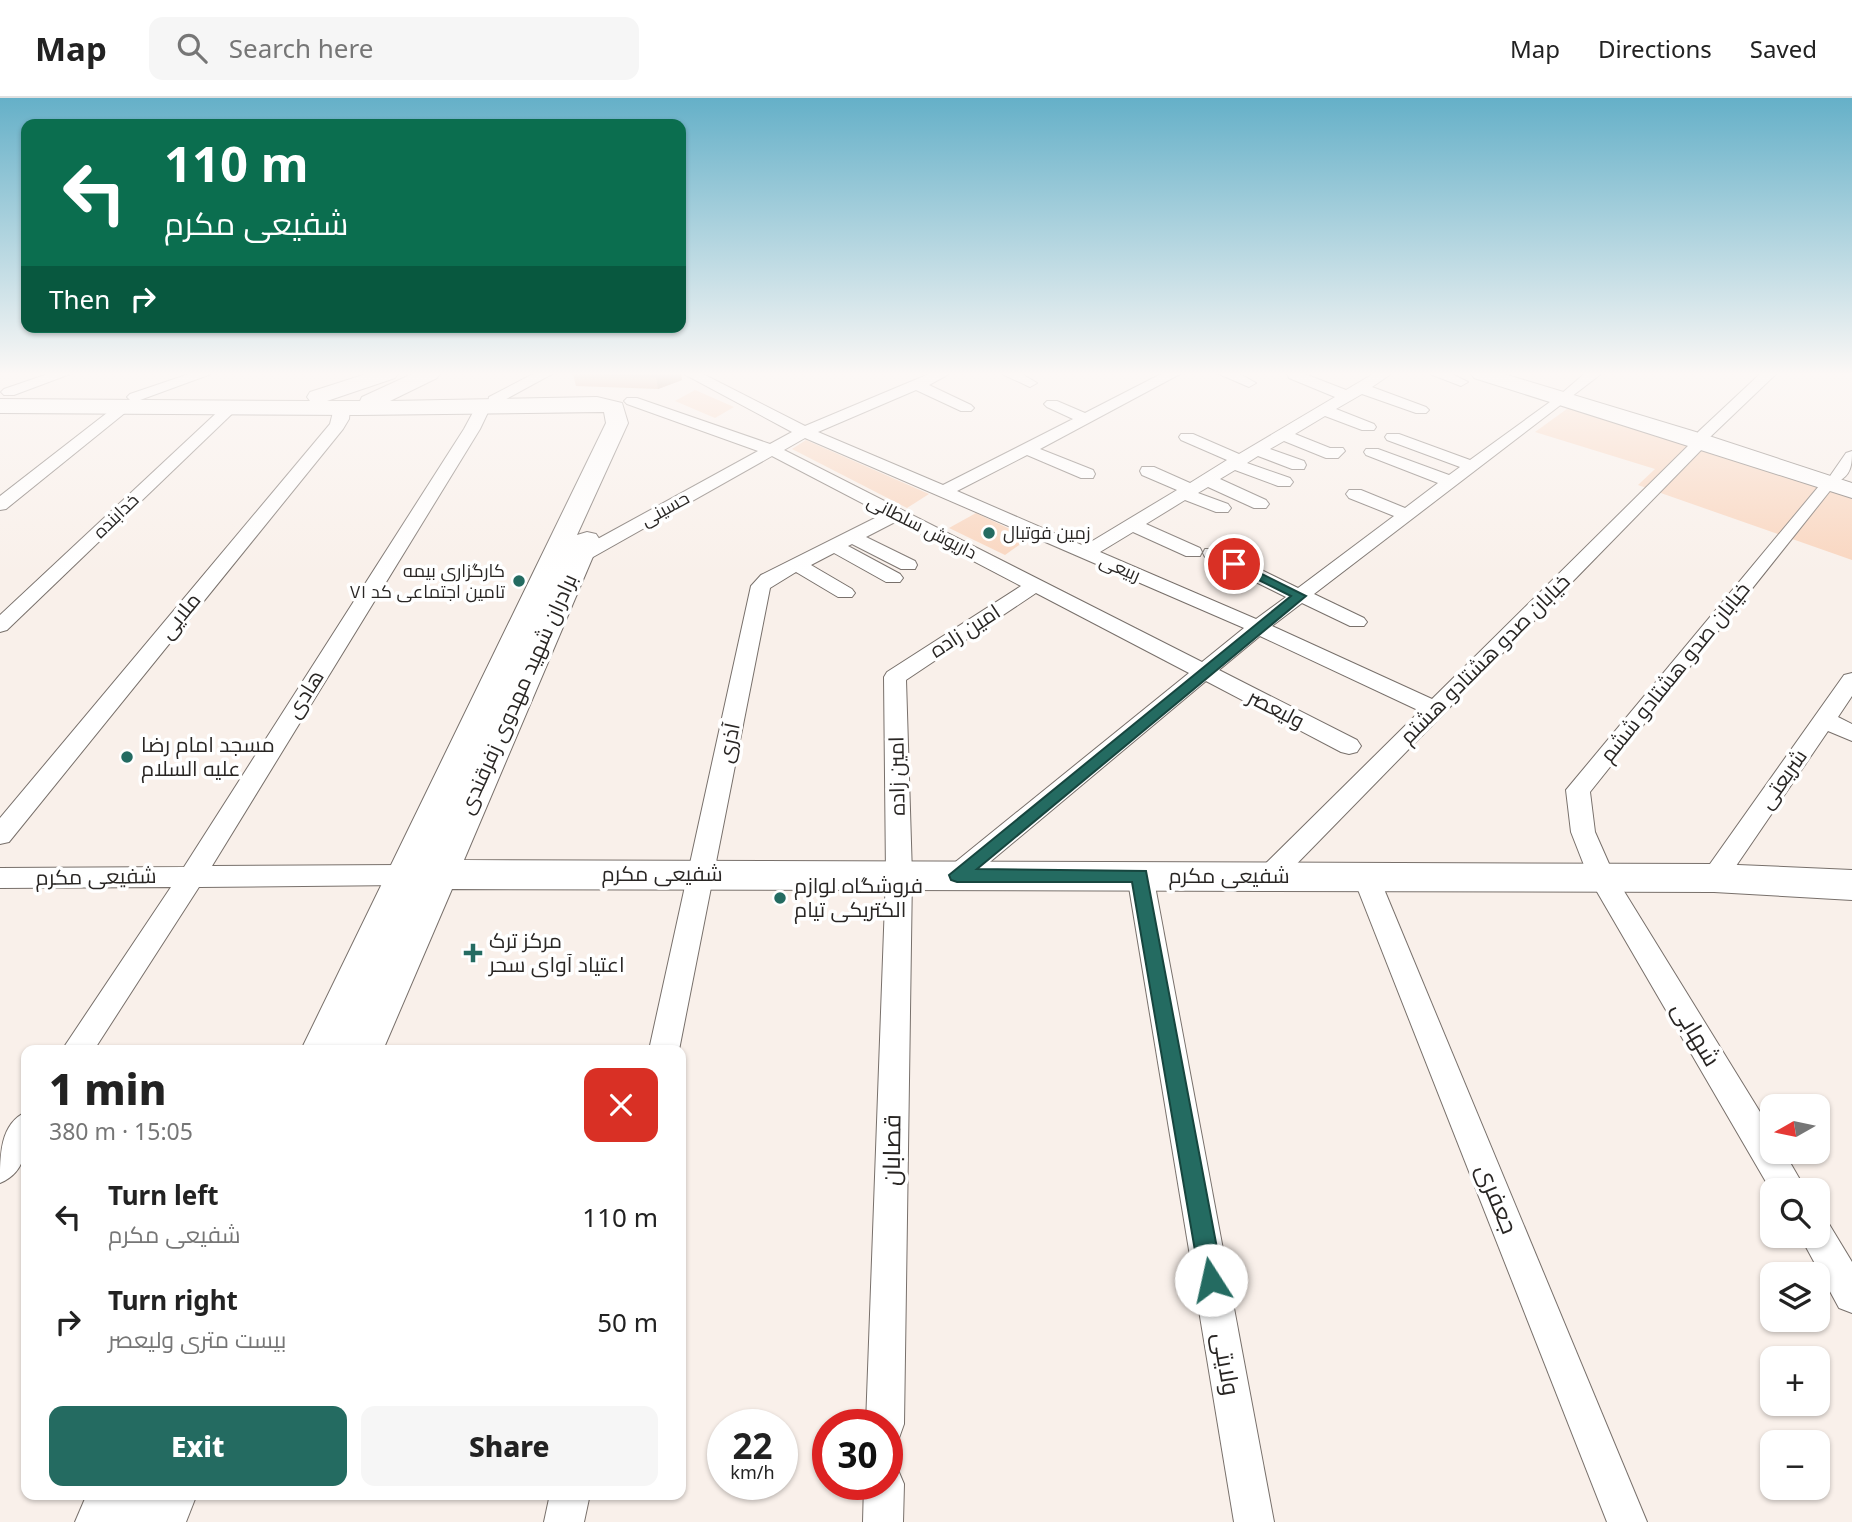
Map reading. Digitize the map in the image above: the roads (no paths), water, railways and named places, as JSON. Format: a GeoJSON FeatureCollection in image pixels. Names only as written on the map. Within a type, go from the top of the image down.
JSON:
{"type":"FeatureCollection","features":[{"type":"Feature","properties":{"kind":"main road","name":"برادران شهید مهدوی زفرقندی"},"geometry":{"type":"LineString","coordinates":[[364,1045],[420,876],[546,570],[609,440]]}},
{"type":"Feature","properties":{"kind":"main road","name":"برادران شهید مهدوی زفرقندی"},"geometry":{"type":"LineString","coordinates":[[325,1045],[420,876],[579,557],[631,440]]}},
{"type":"Feature","properties":{"kind":"main road"},"geometry":{"type":"LineString","coordinates":[[1709,440],[1842,484]]}},
{"type":"Feature","properties":{"kind":"main road"},"geometry":{"type":"LineString","coordinates":[[546,570],[579,557]]}},
{"type":"Feature","properties":{"kind":"main road","name":"شفیعی مکرم"},"geometry":{"type":"LineString","coordinates":[[420,876],[701,874],[1714,878],[1852,885]]}},
{"type":"Feature","properties":{"kind":"main road"},"geometry":{"type":"LineString","coordinates":[[104,1522],[114,1500]]}},
{"type":"Feature","properties":{"kind":"main road"},"geometry":{"type":"LineString","coordinates":[[156,1522],[166,1500]]}},
{"type":"Feature","properties":{"kind":"street"},"geometry":{"type":"LineString","coordinates":[[0,505],[81,440]]}},
{"type":"Feature","properties":{"kind":"street","name":"خدابنده"},"geometry":{"type":"LineString","coordinates":[[0,626],[196,440]]}},
{"type":"Feature","properties":{"kind":"street","name":"ملایی"},"geometry":{"type":"LineString","coordinates":[[0,835],[325,440]]}},
{"type":"Feature","properties":{"kind":"street","name":"هادی"},"geometry":{"type":"LineString","coordinates":[[80,1045],[192,876],[465,440]]}},
{"type":"Feature","properties":{"kind":"street","name":"داریوش سلطانی"},"geometry":{"type":"LineString","coordinates":[[745,440],[772,450],[1204,672]]}},
{"type":"Feature","properties":{"kind":"street","name":"حسینی"},"geometry":{"type":"LineString","coordinates":[[579,557],[789,440]]}},
{"type":"Feature","properties":{"kind":"street","name":"ربیعی"},"geometry":{"type":"LineString","coordinates":[[824,440],[1258,627],[1435,709]]}},
{"type":"Feature","properties":{"kind":"street"},"geometry":{"type":"LineString","coordinates":[[943,492],[1044,440]]}},
{"type":"Feature","properties":{"kind":"street"},"geometry":{"type":"LineString","coordinates":[[1194,440],[1284,482]]}},
{"type":"Feature","properties":{"kind":"street"},"geometry":{"type":"LineString","coordinates":[[1085,553],[1274,440]]}},
{"type":"Feature","properties":{"kind":"street"},"geometry":{"type":"LineString","coordinates":[[1296,440],[1332,455],[1337,451]]}},
{"type":"Feature","properties":{"kind":"street"},"geometry":{"type":"LineString","coordinates":[[1402,440],[1472,466]]}},
{"type":"Feature","properties":{"kind":"street"},"geometry":{"type":"LineString","coordinates":[[957,875],[1258,627],[1506,440]]}},
{"type":"Feature","properties":{"kind":"street","name":"خیابان صدو هشتادو هشتم"},"geometry":{"type":"LineString","coordinates":[[1269,876],[1700,440]]}},
{"type":"Feature","properties":{"kind":"street"},"geometry":{"type":"LineString","coordinates":[[1027,449],[1087,474]]}},
{"type":"Feature","properties":{"kind":"street"},"geometry":{"type":"LineString","coordinates":[[1257,450],[1298,465]]}},
{"type":"Feature","properties":{"kind":"street"},"geometry":{"type":"LineString","coordinates":[[1372,452],[1451,482]]}},
{"type":"Feature","properties":{"kind":"street","name":"خیابان صدو هشتادو ششم"},"geometry":{"type":"LineString","coordinates":[[1602,878],[1583,832],[1578,790],[1842,484],[1852,456]]}},
{"type":"Feature","properties":{"kind":"street"},"geometry":{"type":"LineString","coordinates":[[1148,471],[1222,508]]}},
{"type":"Feature","properties":{"kind":"street"},"geometry":{"type":"LineString","coordinates":[[1207,480],[1260,504]]}},
{"type":"Feature","properties":{"kind":"street"},"geometry":{"type":"LineString","coordinates":[[1355,494],[1406,515]]}},
{"type":"Feature","properties":{"kind":"street","name":"آذری"},"geometry":{"type":"LineString","coordinates":[[665,1045],[761,586],[768,579],[897,514]]}},
{"type":"Feature","properties":{"kind":"street"},"geometry":{"type":"LineString","coordinates":[[1132,525],[1203,552],[1357,622]]}},
{"type":"Feature","properties":{"kind":"street"},"geometry":{"type":"LineString","coordinates":[[844,541],[908,565]]}},
{"type":"Feature","properties":{"kind":"street"},"geometry":{"type":"LineString","coordinates":[[844,541],[892,578]]}},
{"type":"Feature","properties":{"kind":"street"},"geometry":{"type":"LineString","coordinates":[[798,565],[845,593]]}},
{"type":"Feature","properties":{"kind":"street","name":"امین زاده"},"geometry":{"type":"LineString","coordinates":[[895,677],[1035,585]]}},
{"type":"Feature","properties":{"kind":"street","name":"ولیعصر"},"geometry":{"type":"LineString","coordinates":[[1204,672],[1349,746]]}},
{"type":"Feature","properties":{"kind":"street","name":"امين زاده"},"geometry":{"type":"LineString","coordinates":[[895,677],[899,875]]}},
{"type":"Feature","properties":{"kind":"street","name":"شریعتی"},"geometry":{"type":"LineString","coordinates":[[1714,878],[1852,680]]}},
{"type":"Feature","properties":{"kind":"street"},"geometry":{"type":"LineString","coordinates":[[1824,720],[1852,733]]}},
{"type":"Feature","properties":{"kind":"street","name":"قصابان"},"geometry":{"type":"LineString","coordinates":[[885,1409],[899,875]]}},
{"type":"Feature","properties":{"kind":"street","name":"شفیعی مکرم"},"geometry":{"type":"LineString","coordinates":[[0,878],[420,876]]}},
{"type":"Feature","properties":{"kind":"street","name":"ولایتی"},"geometry":{"type":"LineString","coordinates":[[1140,876],[1254,1522]]}},
{"type":"Feature","properties":{"kind":"street","name":"جعفری"},"geometry":{"type":"LineString","coordinates":[[1366,877],[1627,1522]]}},
{"type":"Feature","properties":{"kind":"street","name":"شهابی"},"geometry":{"type":"LineString","coordinates":[[1602,878],[1782,1178]]}},
{"type":"Feature","properties":{"kind":"street"},"geometry":{"type":"LineString","coordinates":[[0,1167],[21,1135]]}},
{"type":"Feature","properties":{"kind":"street"},"geometry":{"type":"LineString","coordinates":[[1824,1248],[1852,1295]]}},
{"type":"Feature","properties":{"kind":"street"},"geometry":{"type":"LineString","coordinates":[[564,1522],[569,1500]]}},
{"type":"Feature","properties":{"kind":"street"},"geometry":{"type":"LineString","coordinates":[[883,1522],[884,1500]]}},
{"type":"Feature","properties":{"kind":"place","name":"زمین فوتبال"},"geometry":{"type":"Point","coordinates":[989,533]}},
{"type":"Feature","properties":{"kind":"place","name":"کارگزاری بیمه تامین اجتماعی کد ۷۱"},"geometry":{"type":"Point","coordinates":[519,581]}},
{"type":"Feature","properties":{"kind":"place","name":"مسجد امام رضا علیه السلام"},"geometry":{"type":"Point","coordinates":[127,757]}},
{"type":"Feature","properties":{"kind":"place","name":"فروشگاه لوازم الکتریکی تیام"},"geometry":{"type":"Point","coordinates":[780,898]}},
{"type":"Feature","properties":{"kind":"place","name":"مرکز ترک اعتیاد آوای سحر"},"geometry":{"type":"Point","coordinates":[473,953]}}]}
